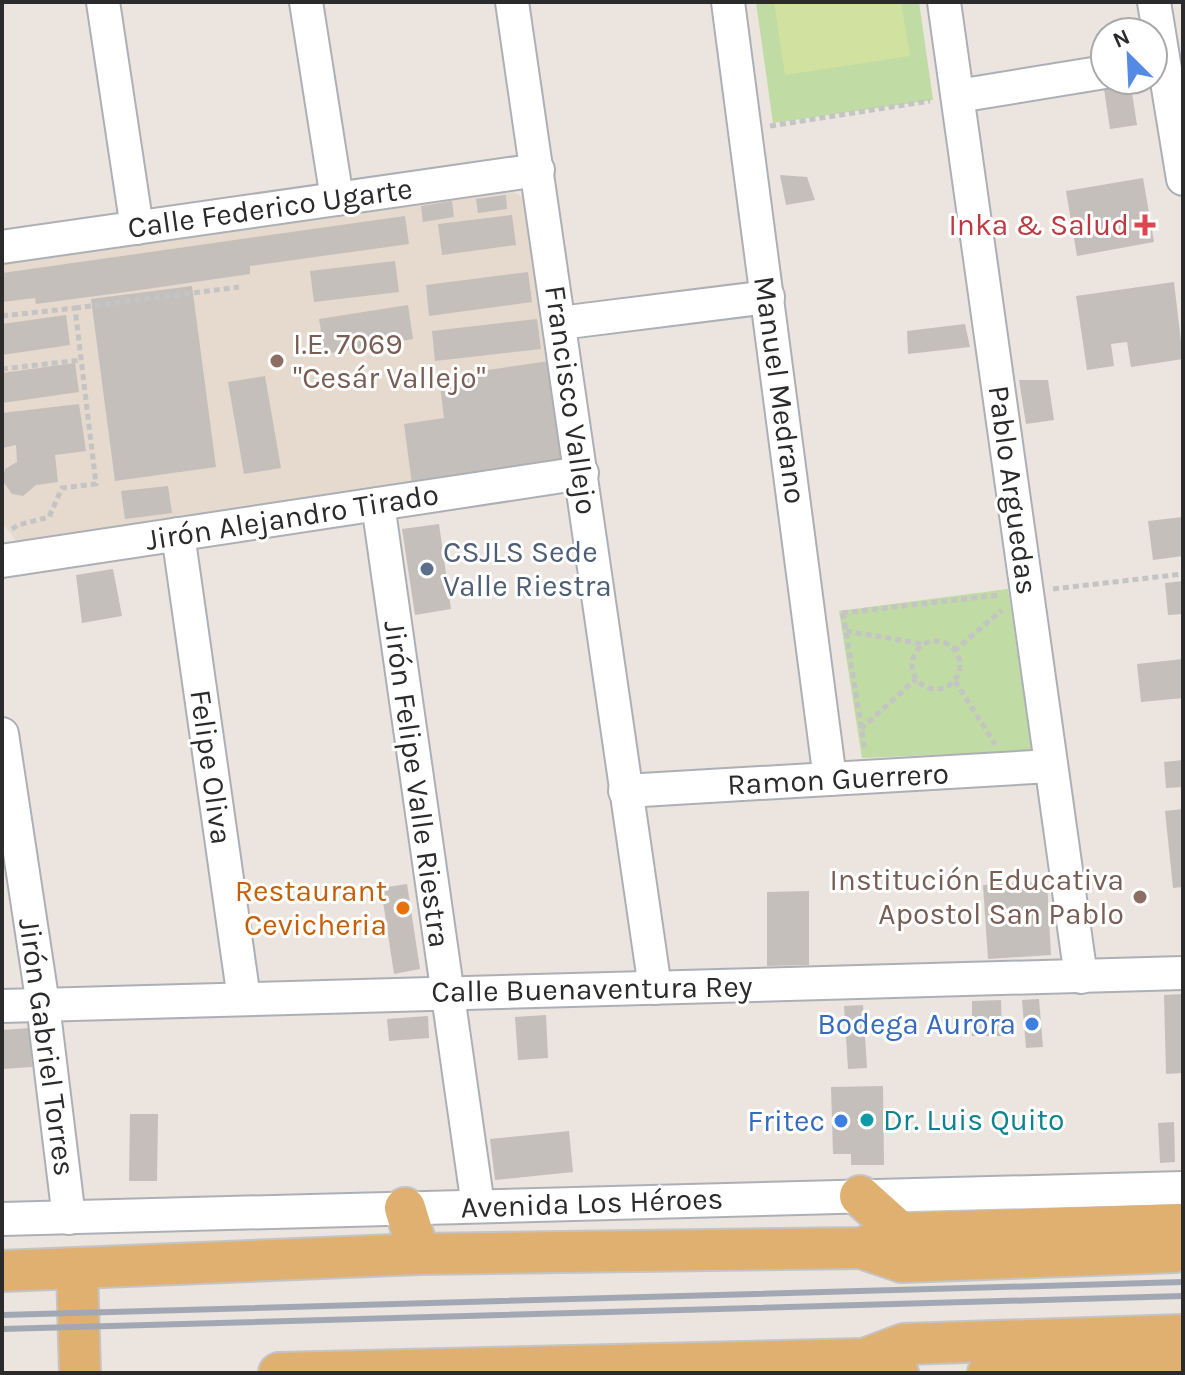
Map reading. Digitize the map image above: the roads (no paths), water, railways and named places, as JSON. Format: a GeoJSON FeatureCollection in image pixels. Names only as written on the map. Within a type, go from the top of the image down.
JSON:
{"type":"FeatureCollection","features":[{"type":"Feature","properties":{"kind":"main road"},"geometry":{"type":"LineString","coordinates":[[860,1196],[901,1233]]}},
{"type":"Feature","properties":{"kind":"main road"},"geometry":{"type":"LineString","coordinates":[[405,1208],[419,1254]]}},
{"type":"Feature","properties":{"kind":"main road","name":"Avenida Los Héroes"},"geometry":{"type":"LineString","coordinates":[[861,1248],[901,1233],[1183,1224]]}},
{"type":"Feature","properties":{"kind":"main road","name":"Avenida Los Héroes"},"geometry":{"type":"LineString","coordinates":[[2,1271],[419,1254],[861,1248],[902,1262],[1183,1252]]}},
{"type":"Feature","properties":{"kind":"main road"},"geometry":{"type":"LineString","coordinates":[[77,1269],[80,1373]]}},
{"type":"Feature","properties":{"kind":"main road"},"geometry":{"type":"LineString","coordinates":[[279,1373],[881,1366],[904,1344],[1183,1335]]}},
{"type":"Feature","properties":{"kind":"main road"},"geometry":{"type":"LineString","coordinates":[[988,1373],[1183,1367]]}},
{"type":"Feature","properties":{"kind":"street"},"geometry":{"type":"LineString","coordinates":[[103,2],[137,228]]}},
{"type":"Feature","properties":{"kind":"street"},"geometry":{"type":"LineString","coordinates":[[306,2],[337,199]]}},
{"type":"Feature","properties":{"kind":"street","name":"Francisco Vallejo"},"geometry":{"type":"LineString","coordinates":[[512,2],[655,988]]}},
{"type":"Feature","properties":{"kind":"street","name":"Manuel Medrano"},"geometry":{"type":"LineString","coordinates":[[728,2],[830,779]]}},
{"type":"Feature","properties":{"kind":"street","name":"Pablo Arguedas"},"geometry":{"type":"LineString","coordinates":[[944,2],[1081,977]]}},
{"type":"Feature","properties":{"kind":"street"},"geometry":{"type":"LineString","coordinates":[[958,96],[1089,75]]}},
{"type":"Feature","properties":{"kind":"street"},"geometry":{"type":"LineString","coordinates":[[1165,96],[1183,179]]}},
{"type":"Feature","properties":{"kind":"street","name":"Calle Federico Ugarte"},"geometry":{"type":"LineString","coordinates":[[2,247],[538,170]]}},
{"type":"Feature","properties":{"kind":"street"},"geometry":{"type":"LineString","coordinates":[[560,323],[768,297]]}},
{"type":"Feature","properties":{"kind":"street","name":"Jirón Alejandro Tirado"},"geometry":{"type":"LineString","coordinates":[[5,546],[178,534],[582,473]]}},
{"type":"Feature","properties":{"kind":"street","name":"Jirón Felipe Valle Riestra"},"geometry":{"type":"LineString","coordinates":[[378,504],[478,1206]]}},
{"type":"Feature","properties":{"kind":"street","name":"Felipe Oliva"},"geometry":{"type":"LineString","coordinates":[[178,534],[244,999]]}},
{"type":"Feature","properties":{"kind":"street","name":"Jirón Gabriel Torres"},"geometry":{"type":"LineString","coordinates":[[2,734],[43,1005],[69,1218]]}},
{"type":"Feature","properties":{"kind":"street","name":"Ramon Guerrero"},"geometry":{"type":"LineString","coordinates":[[625,791],[1051,766]]}},
{"type":"Feature","properties":{"kind":"street","name":"Calle Buenaventura Rey"},"geometry":{"type":"LineString","coordinates":[[2,1006],[1183,973]]}},
{"type":"Feature","properties":{"kind":"street","name":"Avenida Los Héroes"},"geometry":{"type":"LineString","coordinates":[[2,1219],[1183,1188]]}},
{"type":"Feature","properties":{"kind":"railway"},"geometry":{"type":"LineString","coordinates":[[2,1315],[1183,1282]]}},
{"type":"Feature","properties":{"kind":"railway"},"geometry":{"type":"LineString","coordinates":[[2,1329],[1183,1296]]}},
{"type":"Feature","properties":{"kind":"place","name":"Inka & Salud"},"geometry":{"type":"Point","coordinates":[1145,225]}},
{"type":"Feature","properties":{"kind":"place","name":"I.E. 7069 \"Cesár Vallejo\""},"geometry":{"type":"Point","coordinates":[277,361]}},
{"type":"Feature","properties":{"kind":"place","name":"CSJLS Sede Valle Riestra"},"geometry":{"type":"Point","coordinates":[427,569]}},
{"type":"Feature","properties":{"kind":"place","name":"Institución Educativa Apostol San Pablo"},"geometry":{"type":"Point","coordinates":[1140,897]}},
{"type":"Feature","properties":{"kind":"place","name":"Restaurant Cevicheria"},"geometry":{"type":"Point","coordinates":[403,908]}},
{"type":"Feature","properties":{"kind":"place","name":"Bodega Aurora"},"geometry":{"type":"Point","coordinates":[1032,1024]}},
{"type":"Feature","properties":{"kind":"place","name":"Dr. Luis Quito"},"geometry":{"type":"Point","coordinates":[867,1120]}},
{"type":"Feature","properties":{"kind":"place","name":"Fritec"},"geometry":{"type":"Point","coordinates":[841,1121]}}]}
